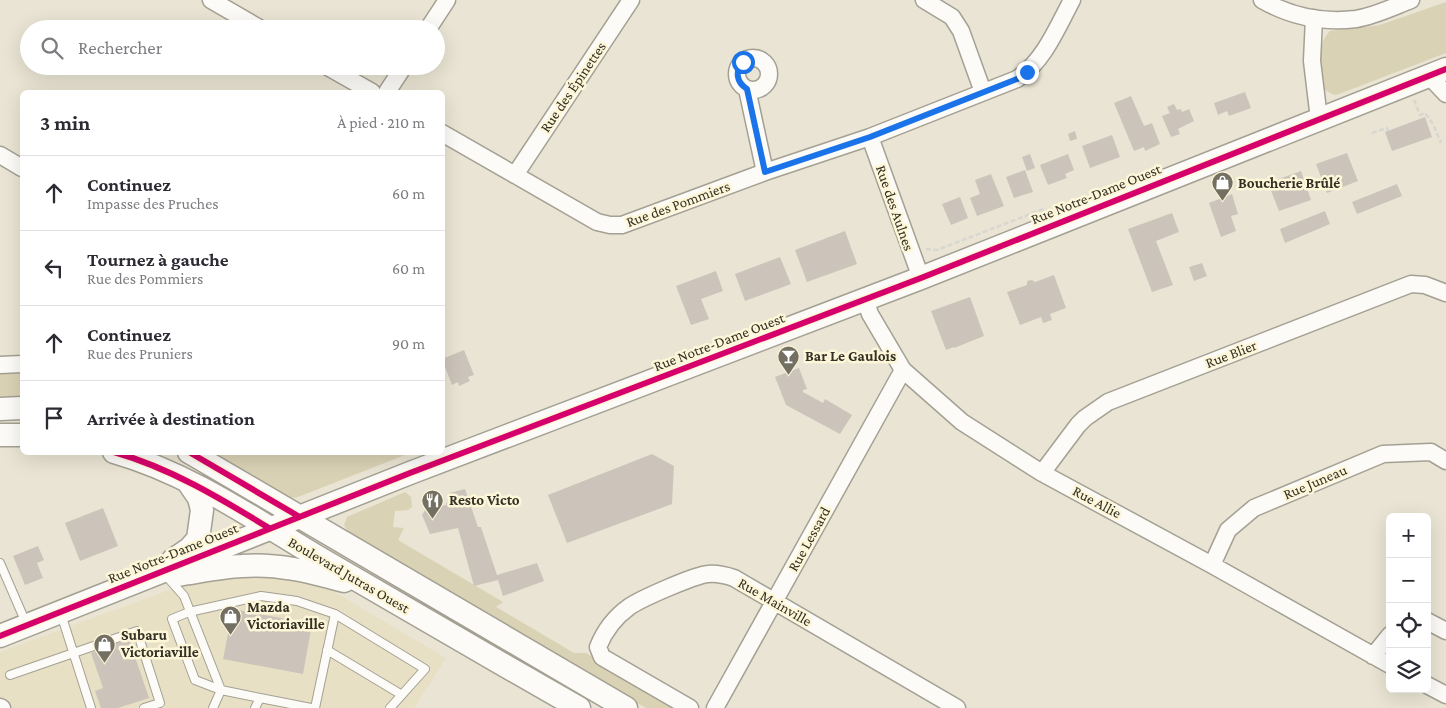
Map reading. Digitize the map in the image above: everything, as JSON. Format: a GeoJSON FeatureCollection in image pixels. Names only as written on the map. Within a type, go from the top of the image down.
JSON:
{"type":"FeatureCollection","features":[{"type":"Feature","properties":{"kind":"street"},"geometry":{"type":"LineString","coordinates":[[211,0],[245,20]]}},
{"type":"Feature","properties":{"kind":"street"},"geometry":{"type":"LineString","coordinates":[[434,20],[447,0]]}},
{"type":"Feature","properties":{"kind":"street","name":"Rue des Épinettes"},"geometry":{"type":"LineString","coordinates":[[515,175],[631,0]]}},
{"type":"Feature","properties":{"kind":"street"},"geometry":{"type":"LineString","coordinates":[[924,0],[952,17],[961,32],[983,92]]}},
{"type":"Feature","properties":{"kind":"street","name":"Rue des Pommiers"},"geometry":{"type":"LineString","coordinates":[[445,135],[597,222],[622,225],[765,172],[870,137],[1017,79],[1039,60],[1072,0]]}},
{"type":"Feature","properties":{"kind":"street"},"geometry":{"type":"LineString","coordinates":[[1262,0],[1296,15],[1314,18],[1356,19],[1384,12],[1411,0]]}},
{"type":"Feature","properties":{"kind":"street"},"geometry":{"type":"LineString","coordinates":[[1314,18],[1312,61],[1319,119]]}},
{"type":"Feature","properties":{"kind":"street"},"geometry":{"type":"LineString","coordinates":[[1438,73],[1446,94]]}},
{"type":"Feature","properties":{"kind":"street","name":"Rue Notre-Dame Ouest"},"geometry":{"type":"LineString","coordinates":[[445,453],[866,299],[1438,73]]}},
{"type":"Feature","properties":{"kind":"street"},"geometry":{"type":"LineString","coordinates":[[342,75],[368,90]]}},
{"type":"Feature","properties":{"kind":"street"},"geometry":{"type":"LineString","coordinates":[[388,90],[398,75]]}},
{"type":"Feature","properties":{"kind":"street"},"geometry":{"type":"LineString","coordinates":[[747,89],[765,172]]}},
{"type":"Feature","properties":{"kind":"street","name":"Rue des Aulnes"},"geometry":{"type":"LineString","coordinates":[[870,137],[920,278]]}},
{"type":"Feature","properties":{"kind":"street"},"geometry":{"type":"LineString","coordinates":[[1,157],[20,167]]}},
{"type":"Feature","properties":{"kind":"street","name":"Rue Blier"},"geometry":{"type":"LineString","coordinates":[[1042,473],[1078,425],[1108,402],[1411,284],[1425,285],[1446,293]]}},
{"type":"Feature","properties":{"kind":"street","name":"Rue Allie"},"geometry":{"type":"LineString","coordinates":[[866,299],[870,314],[903,370],[962,422],[1042,473],[1212,565],[1386,663]]}},
{"type":"Feature","properties":{"kind":"street"},"geometry":{"type":"LineString","coordinates":[[0,366],[20,364]]}},
{"type":"Feature","properties":{"kind":"street","name":"Rue Lessard"},"geometry":{"type":"LineString","coordinates":[[715,708],[903,370]]}},
{"type":"Feature","properties":{"kind":"street"},"geometry":{"type":"LineString","coordinates":[[0,409],[20,408]]}},
{"type":"Feature","properties":{"kind":"street"},"geometry":{"type":"LineString","coordinates":[[0,434],[20,435]]}},
{"type":"Feature","properties":{"kind":"street","name":"Rue Juneau"},"geometry":{"type":"LineString","coordinates":[[1212,565],[1228,530],[1254,508],[1383,454],[1431,452],[1446,461]]}},
{"type":"Feature","properties":{"kind":"street","name":"Boulevard Jutras Ouest"},"geometry":{"type":"LineString","coordinates":[[123,455],[163,469],[220,498],[579,708]]}},
{"type":"Feature","properties":{"kind":"street","name":"Boulevard Jutras Ouest"},"geometry":{"type":"LineString","coordinates":[[194,455],[626,708]]}},
{"type":"Feature","properties":{"kind":"street","name":"Rue Notre-Dame Ouest"},"geometry":{"type":"LineString","coordinates":[[0,636],[269,528],[429,459]]}},
{"type":"Feature","properties":{"kind":"street"},"geometry":{"type":"LineString","coordinates":[[143,579],[190,549],[198,539],[202,510],[199,498],[188,482]]}},
{"type":"Feature","properties":{"kind":"street"},"geometry":{"type":"LineString","coordinates":[[143,579],[241,566],[282,567],[320,574],[373,589]]}},
{"type":"Feature","properties":{"kind":"street","name":"Rue Mainville"},"geometry":{"type":"LineString","coordinates":[[690,708],[602,657],[598,647],[604,633],[628,607],[663,590],[705,574],[721,574],[734,578],[957,708]]}},
{"type":"Feature","properties":{"kind":"street"},"geometry":{"type":"LineString","coordinates":[[1431,624],[1446,632]]}},
{"type":"Feature","properties":{"kind":"street"},"geometry":{"type":"LineString","coordinates":[[1373,656],[1386,640]]}},
{"type":"Feature","properties":{"kind":"street"},"geometry":{"type":"LineString","coordinates":[[1431,687],[1446,695]]}},
{"type":"Feature","properties":{"kind":"lane"},"geometry":{"type":"LineString","coordinates":[[0,563],[27,625]]}},
{"type":"Feature","properties":{"kind":"lane"},"geometry":{"type":"LineString","coordinates":[[166,576],[184,596],[221,690],[213,708]]}},
{"type":"Feature","properties":{"kind":"lane"},"geometry":{"type":"LineString","coordinates":[[311,708],[221,690],[195,680],[172,619],[189,612],[260,596],[297,601],[335,614],[425,669],[390,708]]}},
{"type":"Feature","properties":{"kind":"lane"},"geometry":{"type":"LineString","coordinates":[[61,612],[91,708]]}},
{"type":"Feature","properties":{"kind":"lane"},"geometry":{"type":"LineString","coordinates":[[315,708],[335,614]]}},
{"type":"Feature","properties":{"kind":"lane"},"geometry":{"type":"LineString","coordinates":[[10,675],[138,632],[160,703],[144,708]]}},
{"type":"Feature","properties":{"kind":"lane"},"geometry":{"type":"LineString","coordinates":[[327,650],[402,695]]}},
{"type":"Feature","properties":{"kind":"lane"},"geometry":{"type":"LineString","coordinates":[[255,708],[260,698]]}},
{"type":"Feature","properties":{"kind":"path"},"geometry":{"type":"LineString","coordinates":[[1408,84],[1420,117],[1425,113],[1433,124],[1441,143]]}},
{"type":"Feature","properties":{"kind":"path"},"geometry":{"type":"LineString","coordinates":[[1372,134],[1387,128],[1388,131]]}},
{"type":"Feature","properties":{"kind":"shaded area"},"geometry":{"type":"Polygon","coordinates":[[[1446,2],[1446,53],[1339,94],[1334,95],[1323,89],[1320,74],[1320,58],[1322,43],[1330,31],[1380,25],[1446,2]]]}},
{"type":"Feature","properties":{"kind":"shaded area"},"geometry":{"type":"Polygon","coordinates":[[[20,371],[20,396],[0,398],[0,373],[20,371]]]}},
{"type":"Feature","properties":{"kind":"shaded area"},"geometry":{"type":"Polygon","coordinates":[[[208,455],[405,455],[298,497],[290,498],[208,455]]]}},
{"type":"Feature","properties":{"kind":"shaded area"},"geometry":{"type":"Polygon","coordinates":[[[405,492],[411,497],[412,507],[408,510],[395,511],[393,527],[404,528],[398,540],[503,602],[496,607],[574,653],[586,653],[682,708],[646,708],[350,535],[344,525],[347,517],[405,492]]]}},
{"type":"Feature","properties":{"kind":"shaded area"},"geometry":{"type":"Polygon","coordinates":[[[242,574],[297,579],[331,590],[446,658],[414,708],[0,708],[0,652],[183,585],[242,574]]]}},
{"type":"Feature","properties":{"kind":"building"},"geometry":{"type":"Polygon","coordinates":[[[1245,92],[1251,108],[1229,116],[1227,111],[1218,115],[1214,103],[1245,92]]]}},
{"type":"Feature","properties":{"kind":"building"},"geometry":{"type":"Polygon","coordinates":[[[1131,96],[1144,126],[1152,123],[1160,144],[1145,151],[1144,147],[1134,151],[1114,103],[1131,96]]]}},
{"type":"Feature","properties":{"kind":"building"},"geometry":{"type":"Polygon","coordinates":[[[1174,104],[1177,110],[1181,109],[1182,112],[1189,109],[1194,121],[1178,129],[1180,134],[1171,137],[1162,116],[1170,113],[1167,107],[1174,104]]]}},
{"type":"Feature","properties":{"kind":"building"},"geometry":{"type":"Polygon","coordinates":[[[1425,117],[1432,137],[1392,151],[1385,132],[1425,117]]]}},
{"type":"Feature","properties":{"kind":"building"},"geometry":{"type":"Polygon","coordinates":[[[1075,131],[1077,139],[1070,141],[1068,134],[1075,131]]]}},
{"type":"Feature","properties":{"kind":"building"},"geometry":{"type":"Polygon","coordinates":[[[1112,135],[1120,157],[1090,168],[1082,146],[1112,135]]]}},
{"type":"Feature","properties":{"kind":"building"},"geometry":{"type":"Polygon","coordinates":[[[1347,153],[1358,181],[1327,193],[1316,164],[1347,153]]]}},
{"type":"Feature","properties":{"kind":"building"},"geometry":{"type":"Polygon","coordinates":[[[1030,154],[1035,168],[1027,171],[1022,157],[1030,154]]]}},
{"type":"Feature","properties":{"kind":"building"},"geometry":{"type":"Polygon","coordinates":[[[1068,154],[1074,170],[1065,174],[1067,178],[1048,185],[1040,165],[1068,154]]]}},
{"type":"Feature","properties":{"kind":"building"},"geometry":{"type":"Polygon","coordinates":[[[1025,170],[1033,192],[1014,198],[1006,177],[1025,170]]]}},
{"type":"Feature","properties":{"kind":"building"},"geometry":{"type":"Polygon","coordinates":[[[1301,171],[1311,200],[1279,211],[1268,183],[1301,171]]]}},
{"type":"Feature","properties":{"kind":"building"},"geometry":{"type":"Polygon","coordinates":[[[991,174],[1004,206],[977,216],[970,198],[980,194],[975,180],[991,174]]]}},
{"type":"Feature","properties":{"kind":"building"},"geometry":{"type":"Polygon","coordinates":[[[1397,184],[1402,196],[1357,214],[1352,202],[1397,184]]]}},
{"type":"Feature","properties":{"kind":"building"},"geometry":{"type":"Polygon","coordinates":[[[1232,194],[1238,214],[1231,216],[1236,231],[1221,237],[1209,203],[1232,194]]]}},
{"type":"Feature","properties":{"kind":"building"},"geometry":{"type":"Polygon","coordinates":[[[960,197],[968,218],[951,225],[942,204],[960,197]]]}},
{"type":"Feature","properties":{"kind":"building"},"geometry":{"type":"Polygon","coordinates":[[[1325,211],[1330,224],[1285,243],[1280,229],[1325,211]]]}},
{"type":"Feature","properties":{"kind":"building"},"geometry":{"type":"Polygon","coordinates":[[[1172,213],[1179,232],[1156,241],[1173,285],[1152,292],[1128,229],[1172,213]]]}},
{"type":"Feature","properties":{"kind":"building"},"geometry":{"type":"Polygon","coordinates":[[[845,231],[857,264],[807,282],[795,250],[845,231]]]}},
{"type":"Feature","properties":{"kind":"building"},"geometry":{"type":"Polygon","coordinates":[[[780,257],[791,284],[745,301],[735,274],[780,257]]]}},
{"type":"Feature","properties":{"kind":"building"},"geometry":{"type":"Polygon","coordinates":[[[1202,263],[1207,276],[1194,281],[1189,267],[1202,263]]]}},
{"type":"Feature","properties":{"kind":"building"},"geometry":{"type":"Polygon","coordinates":[[[716,271],[723,291],[701,299],[709,319],[691,325],[676,286],[716,271]]]}},
{"type":"Feature","properties":{"kind":"building"},"geometry":{"type":"Polygon","coordinates":[[[1054,275],[1066,308],[1050,314],[1052,320],[1043,323],[1041,317],[1020,325],[1007,292],[1027,285],[1027,281],[1032,280],[1035,282],[1054,275]]]}},
{"type":"Feature","properties":{"kind":"building"},"geometry":{"type":"Polygon","coordinates":[[[970,297],[984,336],[946,350],[931,311],[970,297]]]}},
{"type":"Feature","properties":{"kind":"building"},"geometry":{"type":"Polygon","coordinates":[[[464,350],[474,375],[468,377],[470,381],[459,386],[458,382],[452,385],[445,367],[445,358],[464,350]]]}},
{"type":"Feature","properties":{"kind":"building"},"geometry":{"type":"Polygon","coordinates":[[[799,368],[807,389],[803,390],[803,392],[823,403],[825,399],[852,415],[840,434],[786,405],[775,377],[799,368]]]}},
{"type":"Feature","properties":{"kind":"building"},"geometry":{"type":"Polygon","coordinates":[[[652,454],[674,466],[672,504],[567,543],[548,495],[652,454]]]}},
{"type":"Feature","properties":{"kind":"building"},"geometry":{"type":"Polygon","coordinates":[[[465,489],[478,527],[481,527],[497,575],[537,563],[544,581],[503,596],[498,580],[474,586],[458,528],[430,534],[422,515],[426,509],[446,505],[446,503],[451,502],[449,493],[465,489]]]}},
{"type":"Feature","properties":{"kind":"building"},"geometry":{"type":"Polygon","coordinates":[[[103,508],[118,546],[80,561],[65,523],[103,508]]]}},
{"type":"Feature","properties":{"kind":"building"},"geometry":{"type":"Polygon","coordinates":[[[38,546],[44,560],[37,563],[43,578],[25,585],[13,556],[38,546]]]}},
{"type":"Feature","properties":{"kind":"building"},"geometry":{"type":"Polygon","coordinates":[[[233,609],[312,624],[303,674],[223,659],[233,609]]]}},
{"type":"Feature","properties":{"kind":"building"},"geometry":{"type":"Polygon","coordinates":[[[129,639],[149,698],[118,708],[101,708],[95,691],[103,688],[91,653],[129,639]]]}},
{"type":"Feature","properties":{"kind":"cycle path"},"geometry":{"type":"LineString","coordinates":[[0,636],[410,473],[921,278],[1446,69]]}},
{"type":"Feature","properties":{"kind":"cycle path"},"geometry":{"type":"LineString","coordinates":[[123,455],[175,475],[269,528]]}},
{"type":"Feature","properties":{"kind":"cycle path"},"geometry":{"type":"LineString","coordinates":[[194,455],[298,516]]}},
{"type":"Feature","properties":{"kind":"place","name":"Boucherie Brûlé"},"geometry":{"type":"Point","coordinates":[1222,202]}},
{"type":"Feature","properties":{"kind":"place","name":"Bar Le Gaulois"},"geometry":{"type":"Point","coordinates":[789,375]}},
{"type":"Feature","properties":{"kind":"place","name":"Resto Victo"},"geometry":{"type":"Point","coordinates":[433,519]}},
{"type":"Feature","properties":{"kind":"place","name":"Mazda Victoriaville"},"geometry":{"type":"Point","coordinates":[231,635]}},
{"type":"Feature","properties":{"kind":"place","name":"Subaru Victoriaville"},"geometry":{"type":"Point","coordinates":[105,663]}},
{"type":"Feature","properties":{"kind":"route"},"geometry":{"type":"LineString","coordinates":[[743,62],[737,71],[737,76],[742,86],[747,89],[765,172],[870,137],[1017,79],[1027,72]]}}]}
